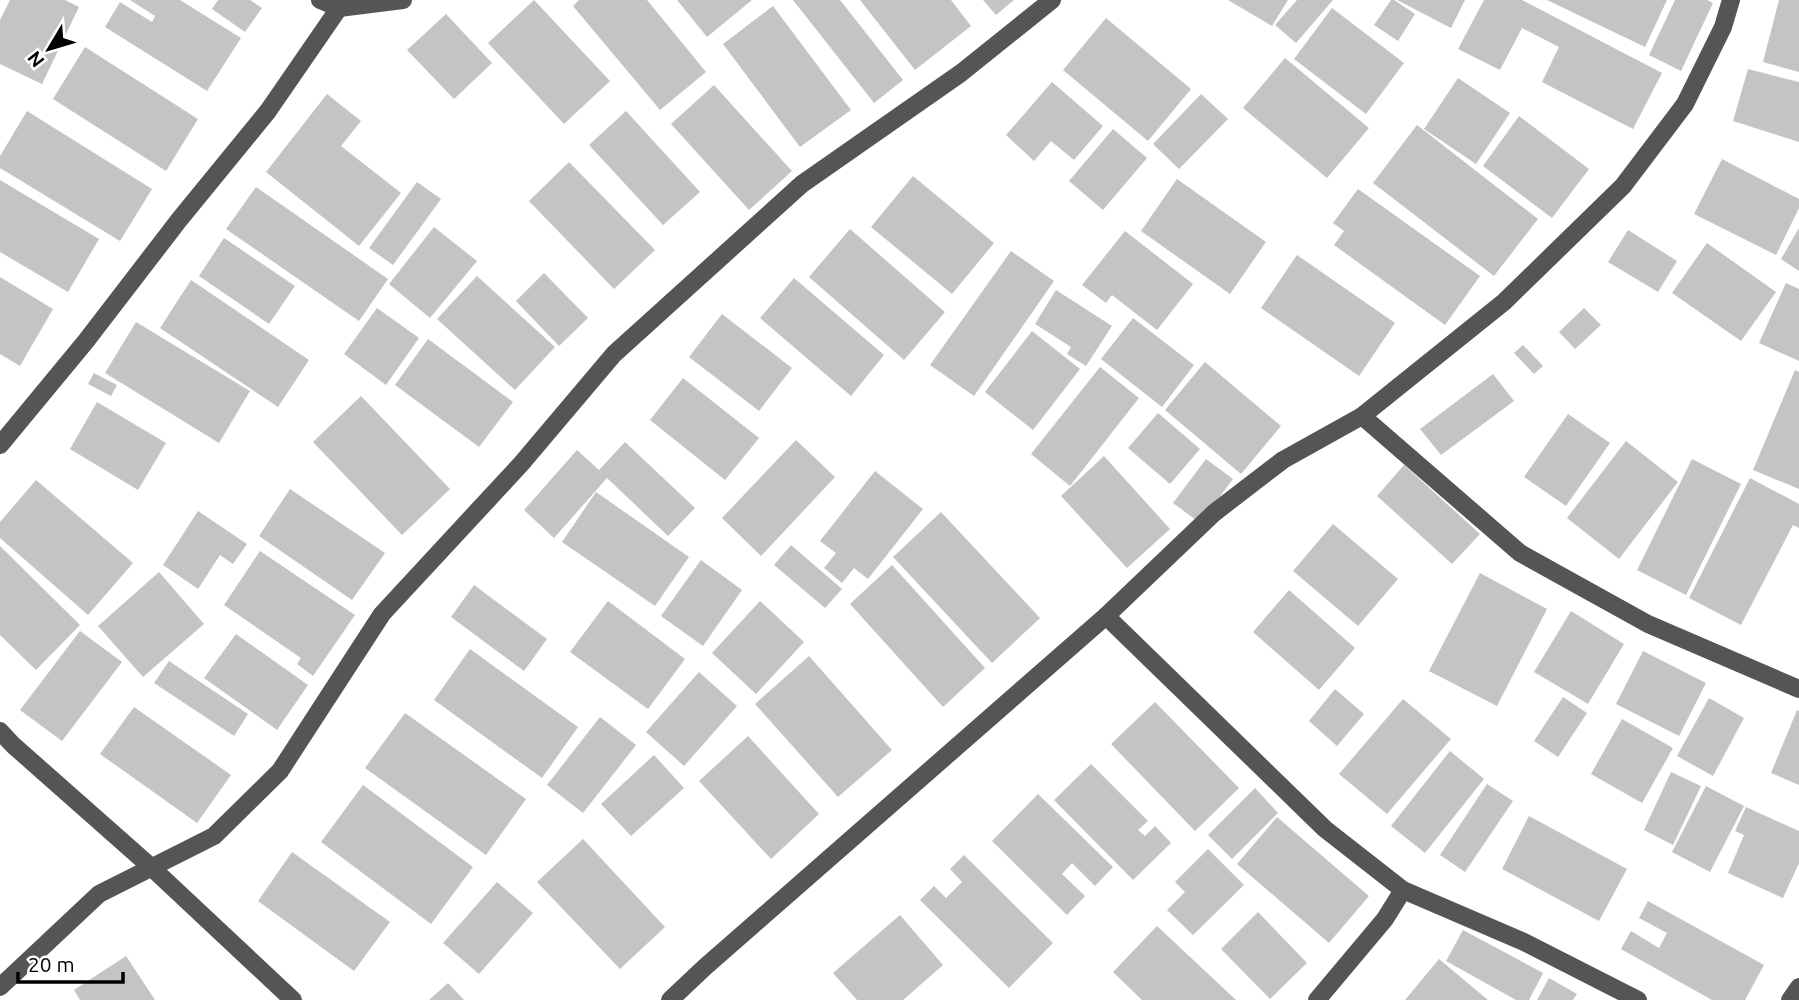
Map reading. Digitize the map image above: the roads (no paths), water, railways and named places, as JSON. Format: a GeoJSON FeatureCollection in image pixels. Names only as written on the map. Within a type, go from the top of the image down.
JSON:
{"type":"FeatureCollection","features":[{"type":"Feature","properties":{"kind":"street"},"geometry":{"type":"LineString","coordinates":[[320,0],[339,8],[404,0]]}},
{"type":"Feature","properties":{"kind":"street"},"geometry":{"type":"LineString","coordinates":[[0,987],[99,894],[214,836],[280,771],[382,614],[521,464],[614,354],[802,184],[961,73],[1052,0]]}},
{"type":"Feature","properties":{"kind":"street"},"geometry":{"type":"LineString","coordinates":[[670,1000],[1106,616],[1214,513],[1283,460],[1362,416],[1504,302],[1623,186],[1685,104],[1723,27],[1731,0]]}},
{"type":"Feature","properties":{"kind":"street"},"geometry":{"type":"LineString","coordinates":[[0,445],[268,111],[339,8]]}},
{"type":"Feature","properties":{"kind":"street"},"geometry":{"type":"LineString","coordinates":[[1362,416],[1520,553],[1648,624],[1799,689]]}},
{"type":"Feature","properties":{"kind":"street"},"geometry":{"type":"LineString","coordinates":[[1106,616],[1325,829],[1403,890],[1524,942],[1638,1000]]}},
{"type":"Feature","properties":{"kind":"street"},"geometry":{"type":"LineString","coordinates":[[0,731],[293,1000]]}},
{"type":"Feature","properties":{"kind":"street"},"geometry":{"type":"LineString","coordinates":[[1317,1000],[1385,919],[1403,890]]}},
{"type":"Feature","properties":{"kind":"street"},"geometry":{"type":"LineString","coordinates":[[1790,1000],[1799,987]]}}]}
